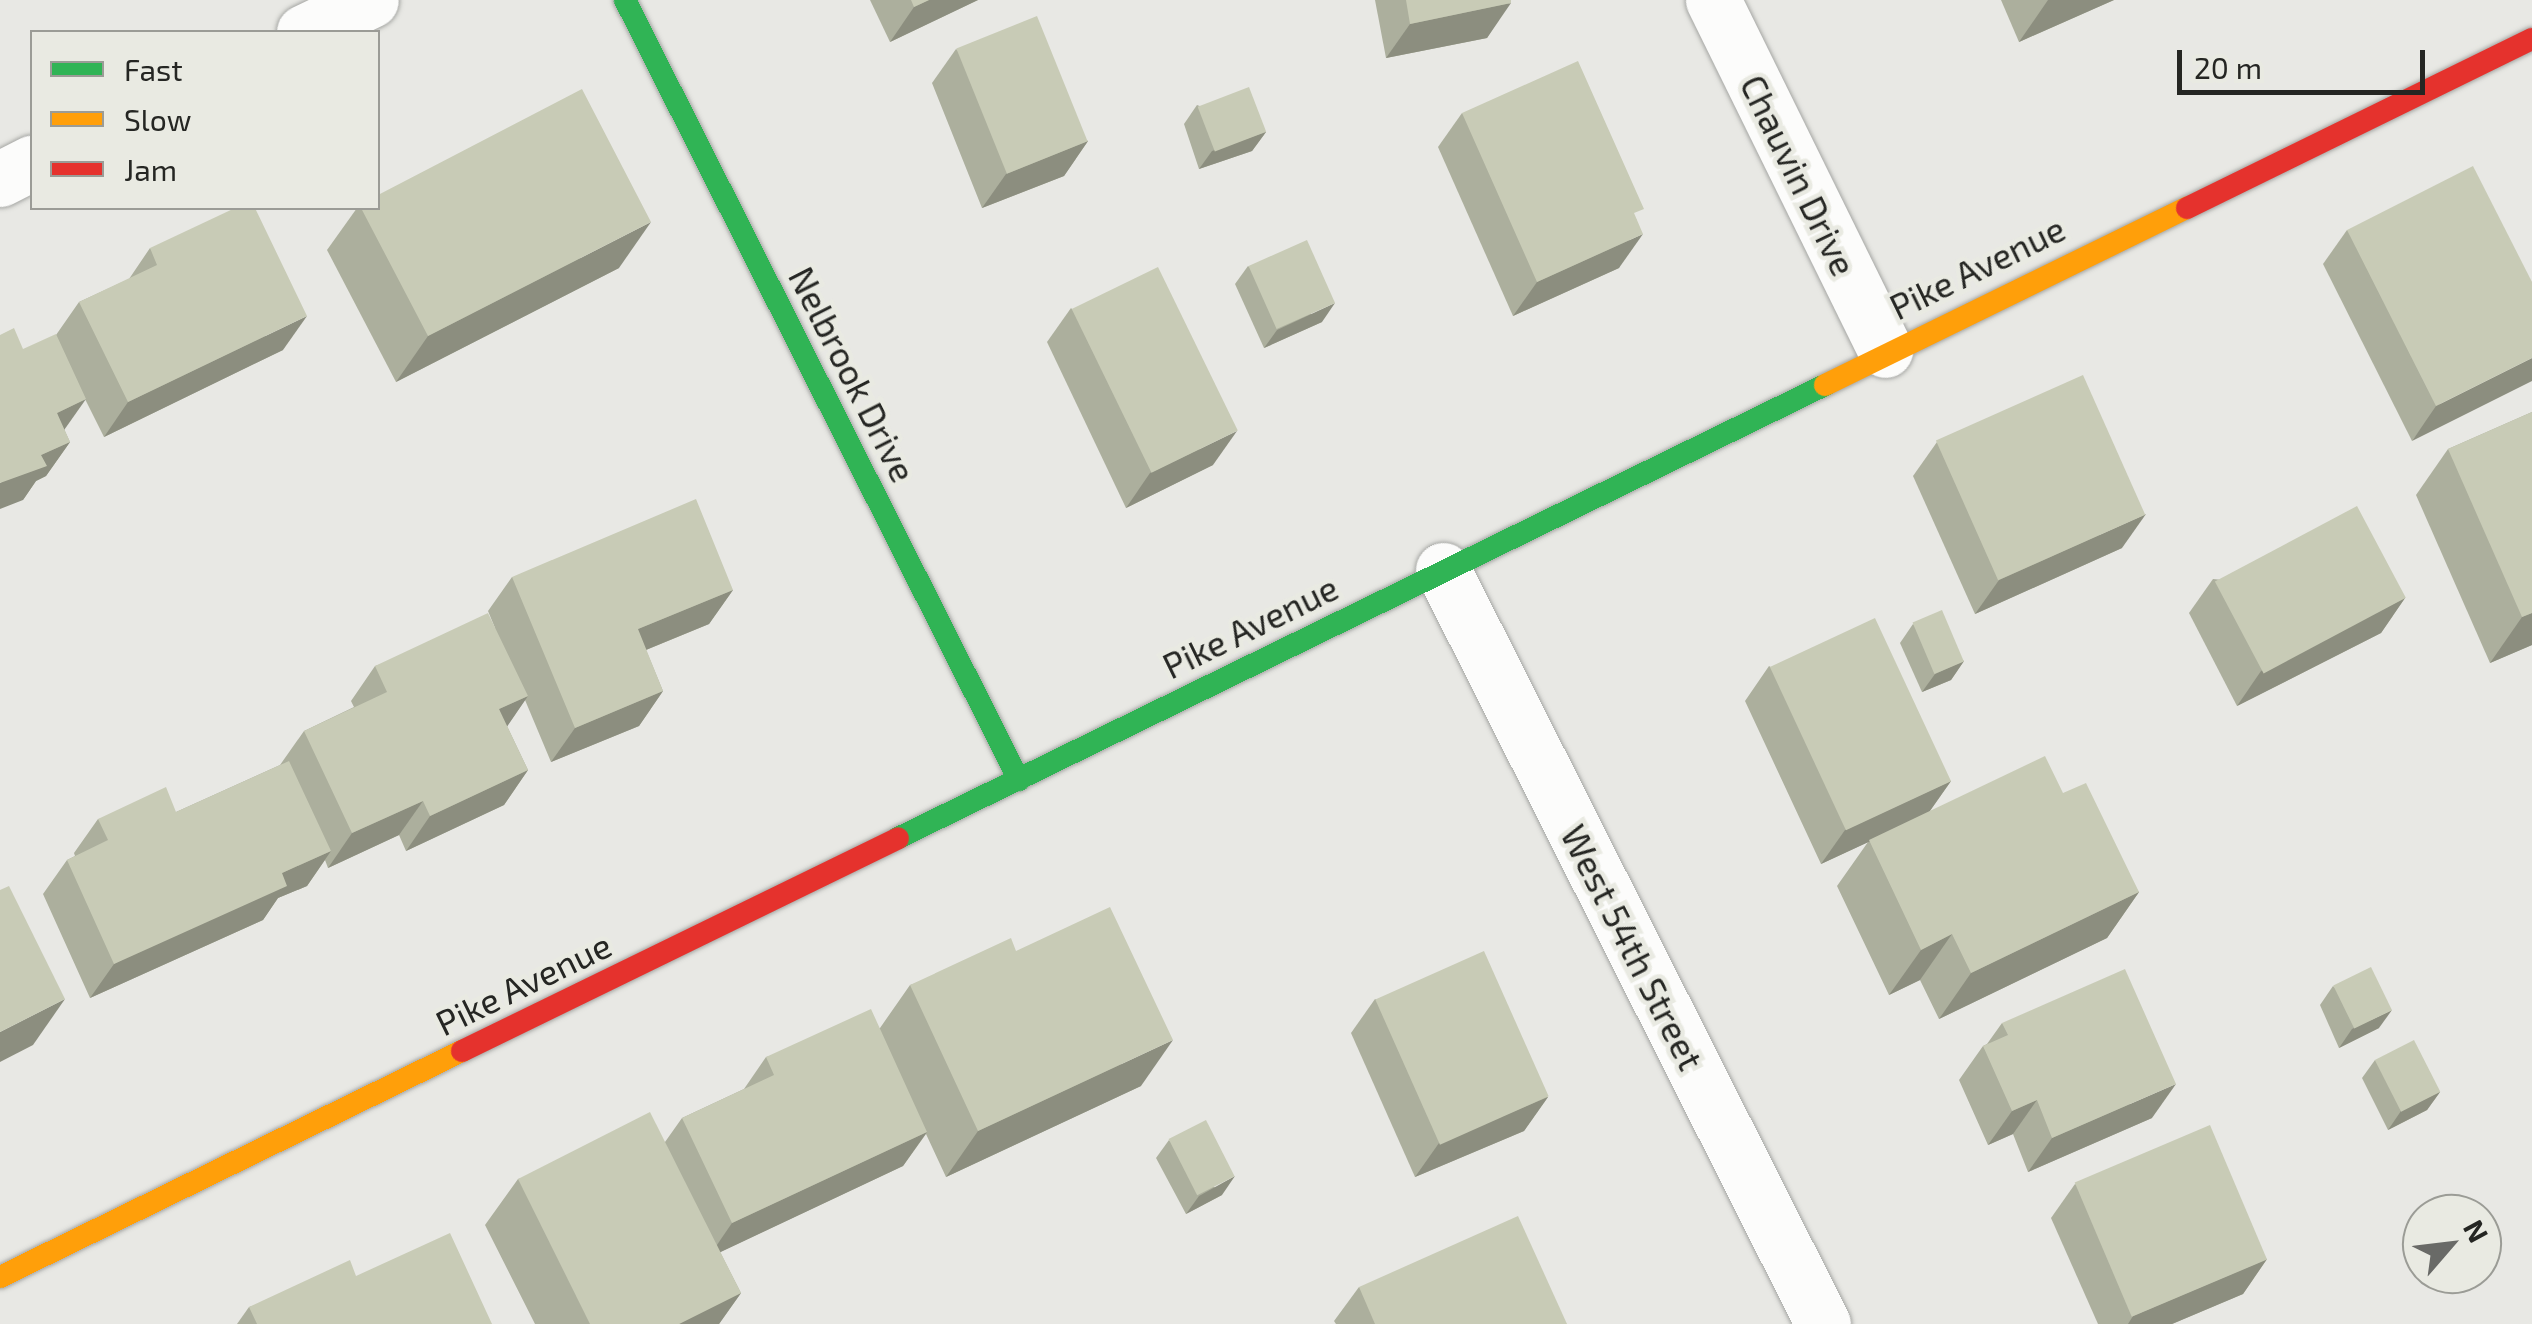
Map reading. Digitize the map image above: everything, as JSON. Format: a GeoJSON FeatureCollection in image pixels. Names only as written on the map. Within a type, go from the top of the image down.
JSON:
{"type":"FeatureCollection","features":[{"type":"Feature","properties":{"kind":"street"},"geometry":{"type":"LineString","coordinates":[[308,30],[371,0]]}},
{"type":"Feature","properties":{"kind":"street","name":"Nelbrook Drive"},"geometry":{"type":"LineString","coordinates":[[625,0],[1019,780]]}},
{"type":"Feature","properties":{"kind":"street","name":"Chauvin Drive"},"geometry":{"type":"LineString","coordinates":[[1713,0],[1884,350]]}},
{"type":"Feature","properties":{"kind":"street","name":"Pike Avenue"},"geometry":{"type":"LineString","coordinates":[[0,1277],[1019,780],[1884,350],[2532,39]]}},
{"type":"Feature","properties":{"kind":"street"},"geometry":{"type":"LineString","coordinates":[[0,179],[30,165]]}},
{"type":"Feature","properties":{"kind":"street","name":"West 54th Street"},"geometry":{"type":"LineString","coordinates":[[1442,570],[1823,1324]]}},
{"type":"Feature","properties":{"kind":"building"},"geometry":{"type":"Polygon","coordinates":[[[911,0],[929,0],[914,7],[911,0]]]}},
{"type":"Feature","properties":{"kind":"building"},"geometry":{"type":"Polygon","coordinates":[[[1406,0],[1511,0],[1511,3],[1410,24],[1406,0]]]}},
{"type":"Feature","properties":{"kind":"building"},"geometry":{"type":"Polygon","coordinates":[[[1037,16],[1088,141],[1007,174],[956,49],[1037,16]]]}},
{"type":"Feature","properties":{"kind":"building"},"geometry":{"type":"Polygon","coordinates":[[[1578,61],[1644,209],[1634,213],[1643,234],[1537,282],[1462,113],[1578,61]]]}},
{"type":"Feature","properties":{"kind":"building"},"geometry":{"type":"Polygon","coordinates":[[[1249,87],[1266,132],[1215,152],[1198,107],[1249,87]]]}},
{"type":"Feature","properties":{"kind":"building"},"geometry":{"type":"Polygon","coordinates":[[[582,89],[651,222],[428,336],[362,210],[380,210],[380,194],[582,89]]]}},
{"type":"Feature","properties":{"kind":"building"},"geometry":{"type":"Polygon","coordinates":[[[2473,166],[2532,282],[2532,358],[2436,406],[2347,230],[2473,166]]]}},
{"type":"Feature","properties":{"kind":"building"},"geometry":{"type":"Polygon","coordinates":[[[231,210],[256,210],[307,316],[128,402],[79,302],[157,265],[150,248],[231,210]]]}},
{"type":"Feature","properties":{"kind":"building"},"geometry":{"type":"Polygon","coordinates":[[[1307,240],[1335,303],[1277,329],[1249,266],[1307,240]]]}},
{"type":"Feature","properties":{"kind":"building"},"geometry":{"type":"Polygon","coordinates":[[[1158,267],[1238,431],[1151,473],[1072,309],[1158,267]]]}},
{"type":"Feature","properties":{"kind":"building"},"geometry":{"type":"Polygon","coordinates":[[[14,328],[23,349],[56,334],[86,399],[57,413],[70,442],[41,455],[47,466],[0,483],[0,335],[14,328]]]}},
{"type":"Feature","properties":{"kind":"building"},"geometry":{"type":"Polygon","coordinates":[[[2083,375],[2145,515],[1998,580],[1936,440],[2083,375]]]}},
{"type":"Feature","properties":{"kind":"building"},"geometry":{"type":"Polygon","coordinates":[[[2532,412],[2532,613],[2522,617],[2448,449],[2532,412]]]}},
{"type":"Feature","properties":{"kind":"building"},"geometry":{"type":"Polygon","coordinates":[[[696,499],[733,590],[638,629],[663,691],[575,728],[512,577],[696,499]]]}},
{"type":"Feature","properties":{"kind":"building"},"geometry":{"type":"Polygon","coordinates":[[[2357,506],[2406,598],[2264,673],[2215,582],[2357,506]]]}},
{"type":"Feature","properties":{"kind":"building"},"geometry":{"type":"Polygon","coordinates":[[[1942,610],[1964,662],[1934,674],[1913,623],[1942,610]]]}},
{"type":"Feature","properties":{"kind":"building"},"geometry":{"type":"Polygon","coordinates":[[[488,613],[528,696],[499,709],[528,770],[430,816],[423,801],[352,833],[304,731],[387,692],[375,666],[488,613]]]}},
{"type":"Feature","properties":{"kind":"building"},"geometry":{"type":"Polygon","coordinates":[[[1875,618],[1951,781],[1846,830],[1770,667],[1875,618]]]}},
{"type":"Feature","properties":{"kind":"building"},"geometry":{"type":"Polygon","coordinates":[[[2045,756],[2063,793],[2086,783],[2139,892],[1971,973],[1952,934],[1921,950],[1869,840],[2045,756]]]}},
{"type":"Feature","properties":{"kind":"building"},"geometry":{"type":"Polygon","coordinates":[[[289,761],[331,851],[282,873],[287,886],[114,964],[67,860],[108,840],[98,819],[166,787],[176,812],[289,761]]]}},
{"type":"Feature","properties":{"kind":"building"},"geometry":{"type":"Polygon","coordinates":[[[9,886],[65,999],[0,1032],[0,890],[9,886]]]}},
{"type":"Feature","properties":{"kind":"building"},"geometry":{"type":"Polygon","coordinates":[[[1110,907],[1173,1040],[978,1131],[910,985],[1011,938],[1016,951],[1110,907]]]}},
{"type":"Feature","properties":{"kind":"building"},"geometry":{"type":"Polygon","coordinates":[[[1484,951],[1549,1096],[1440,1145],[1375,999],[1484,951]]]}},
{"type":"Feature","properties":{"kind":"building"},"geometry":{"type":"Polygon","coordinates":[[[2371,967],[2392,1010],[2354,1029],[2333,985],[2371,967]]]}},
{"type":"Feature","properties":{"kind":"building"},"geometry":{"type":"Polygon","coordinates":[[[2125,969],[2176,1084],[2052,1138],[2037,1100],[2012,1111],[1983,1046],[2008,1035],[2002,1023],[2125,969]]]}},
{"type":"Feature","properties":{"kind":"building"},"geometry":{"type":"Polygon","coordinates":[[[871,1009],[927,1132],[732,1223],[682,1118],[774,1075],[766,1057],[871,1009]]]}},
{"type":"Feature","properties":{"kind":"building"},"geometry":{"type":"Polygon","coordinates":[[[2414,1040],[2440,1092],[2401,1112],[2375,1060],[2414,1040]]]}},
{"type":"Feature","properties":{"kind":"building"},"geometry":{"type":"Polygon","coordinates":[[[650,1112],[741,1293],[679,1324],[590,1324],[518,1179],[650,1112]]]}},
{"type":"Feature","properties":{"kind":"building"},"geometry":{"type":"Polygon","coordinates":[[[1206,1120],[1235,1176],[1197,1195],[1169,1139],[1206,1120]]]}},
{"type":"Feature","properties":{"kind":"building"},"geometry":{"type":"Polygon","coordinates":[[[2210,1125],[2267,1259],[2132,1317],[2075,1182],[2210,1125]]]}},
{"type":"Feature","properties":{"kind":"building"},"geometry":{"type":"Polygon","coordinates":[[[1518,1216],[1567,1324],[1375,1324],[1359,1287],[1518,1216]]]}},
{"type":"Feature","properties":{"kind":"building"},"geometry":{"type":"Polygon","coordinates":[[[450,1233],[492,1324],[257,1324],[249,1307],[350,1260],[356,1276],[450,1233]]]}},
{"type":"Feature","properties":{"kind":"traffic: fast"},"geometry":{"type":"LineString","coordinates":[[625,0],[1019,780]]}},
{"type":"Feature","properties":{"kind":"traffic: fast"},"geometry":{"type":"LineString","coordinates":[[898,838],[1825,385]]}},
{"type":"Feature","properties":{"kind":"traffic: slow"},"geometry":{"type":"LineString","coordinates":[[1825,385],[2187,208]]}},
{"type":"Feature","properties":{"kind":"traffic: slow"},"geometry":{"type":"LineString","coordinates":[[0,1277],[462,1051]]}},
{"type":"Feature","properties":{"kind":"traffic: jam"},"geometry":{"type":"LineString","coordinates":[[2187,208],[2532,39]]}},
{"type":"Feature","properties":{"kind":"traffic: jam"},"geometry":{"type":"LineString","coordinates":[[462,1051],[898,838]]}}]}
